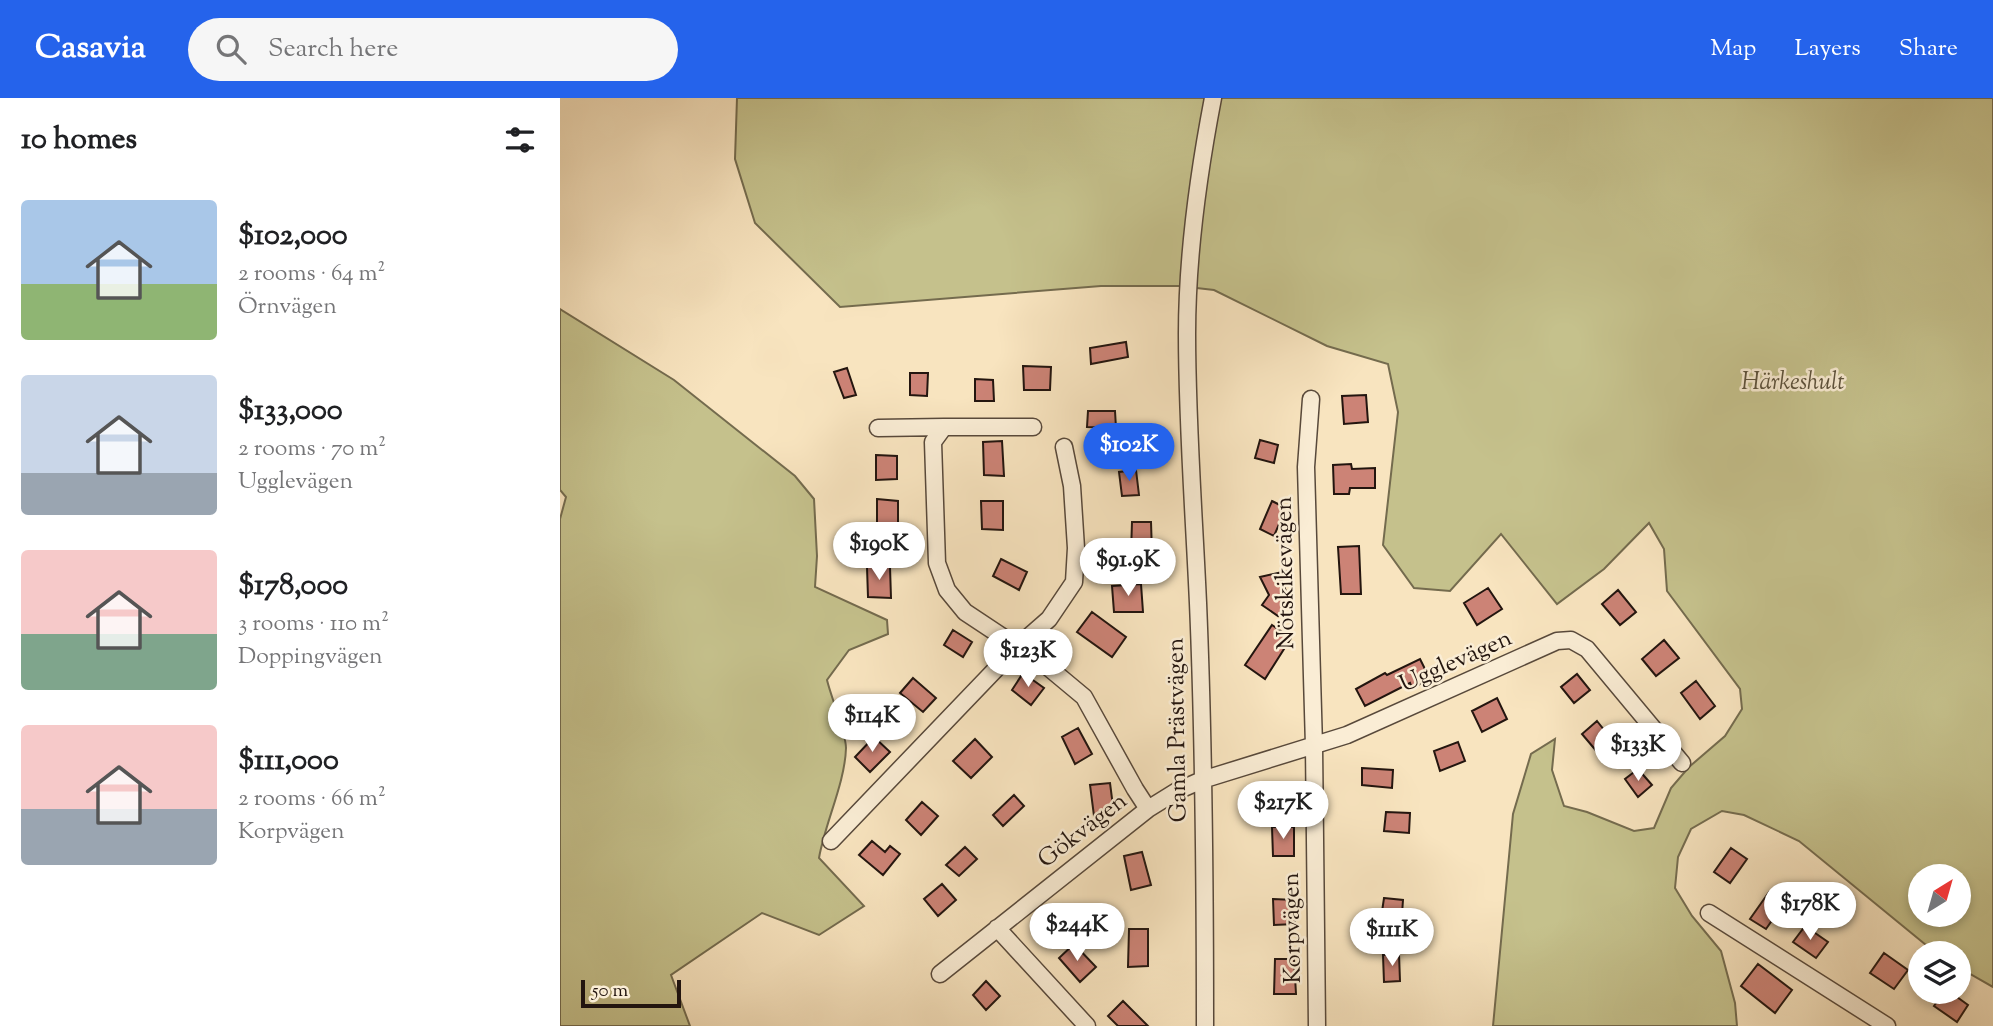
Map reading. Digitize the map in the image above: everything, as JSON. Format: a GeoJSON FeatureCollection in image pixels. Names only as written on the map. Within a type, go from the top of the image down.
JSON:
{"type":"FeatureCollection","features":[{"type":"Feature","properties":{"kind":"street","name":"Gamla Prästvägen"},"geometry":{"type":"LineString","coordinates":[[1205,1026],[1198,605],[1187,333],[1191,252],[1199,178],[1213,98]]}},
{"type":"Feature","properties":{"kind":"street","name":"Nötskikevägen"},"geometry":{"type":"LineString","coordinates":[[1311,398],[1306,467],[1314,746]]}},
{"type":"Feature","properties":{"kind":"street"},"geometry":{"type":"LineString","coordinates":[[944,427],[933,442],[937,563],[947,590],[965,612],[1048,667],[1084,697],[1148,809]]}},
{"type":"Feature","properties":{"kind":"street"},"geometry":{"type":"LineString","coordinates":[[878,428],[1034,427]]}},
{"type":"Feature","properties":{"kind":"street"},"geometry":{"type":"LineString","coordinates":[[831,841],[1017,647],[1049,619],[1074,582],[1076,548],[1072,486],[1063,447]]}},
{"type":"Feature","properties":{"kind":"street","name":"Ugglevägen"},"geometry":{"type":"LineString","coordinates":[[1202,780],[1347,735],[1557,641],[1571,640],[1587,649],[1682,763]]}},
{"type":"Feature","properties":{"kind":"street","name":"Korpvägen"},"geometry":{"type":"LineString","coordinates":[[1314,746],[1317,1026]]}},
{"type":"Feature","properties":{"kind":"street","name":"Gökvägen"},"geometry":{"type":"LineString","coordinates":[[940,974],[1148,809],[1177,791],[1202,780]]}},
{"type":"Feature","properties":{"kind":"street"},"geometry":{"type":"LineString","coordinates":[[1709,913],[1887,1026]]}},
{"type":"Feature","properties":{"kind":"street"},"geometry":{"type":"LineString","coordinates":[[997,928],[1087,1026]]}},
{"type":"Feature","properties":{"kind":"green space","name":"Härkeshult"},"geometry":{"type":"Polygon","coordinates":[[[737,98],[1993,98],[1993,987],[1971,974],[1971,941],[1921,941],[1799,841],[1744,815],[1722,811],[1691,829],[1678,857],[1675,888],[1692,916],[1721,951],[1735,1003],[1737,1026],[1493,1026],[1513,814],[1531,754],[1555,739],[1552,770],[1564,806],[1634,831],[1654,828],[1671,788],[1689,767],[1725,736],[1742,709],[1740,689],[1667,591],[1664,549],[1649,523],[1604,569],[1557,604],[1501,534],[1450,591],[1414,588],[1383,545],[1398,412],[1388,364],[1327,346],[1214,290],[1179,286],[1101,286],[840,307],[755,223],[735,159],[737,98]]]}},
{"type":"Feature","properties":{"kind":"green space"},"geometry":{"type":"Polygon","coordinates":[[[560,309],[674,380],[795,476],[814,499],[817,556],[815,587],[887,620],[888,634],[849,650],[827,680],[844,733],[846,748],[842,775],[819,858],[864,906],[819,935],[762,913],[671,975],[690,1026],[560,1026],[560,519],[566,497],[560,490],[560,309]]]}},
{"type":"Feature","properties":{"kind":"building"},"geometry":{"type":"Polygon","coordinates":[[[1126,342],[1128,357],[1091,364],[1090,348],[1126,342]]]}},
{"type":"Feature","properties":{"kind":"building"},"geometry":{"type":"Polygon","coordinates":[[[1023,366],[1051,367],[1050,390],[1024,390],[1023,366]]]}},
{"type":"Feature","properties":{"kind":"building"},"geometry":{"type":"Polygon","coordinates":[[[847,368],[856,395],[844,398],[834,372],[847,368]]]}},
{"type":"Feature","properties":{"kind":"building"},"geometry":{"type":"Polygon","coordinates":[[[910,373],[928,373],[927,396],[910,395],[910,373]]]}},
{"type":"Feature","properties":{"kind":"building"},"geometry":{"type":"Polygon","coordinates":[[[975,379],[993,380],[994,401],[975,401],[975,379]]]}},
{"type":"Feature","properties":{"kind":"building"},"geometry":{"type":"Polygon","coordinates":[[[1366,395],[1368,422],[1344,424],[1342,396],[1366,395]]]}},
{"type":"Feature","properties":{"kind":"building"},"geometry":{"type":"Polygon","coordinates":[[[1088,411],[1115,411],[1116,428],[1087,427],[1088,411]]]}},
{"type":"Feature","properties":{"kind":"building"},"geometry":{"type":"Polygon","coordinates":[[[1260,440],[1278,445],[1274,463],[1255,458],[1260,440]]]}},
{"type":"Feature","properties":{"kind":"building"},"geometry":{"type":"Polygon","coordinates":[[[1002,441],[1004,476],[984,475],[983,442],[1002,441]]]}},
{"type":"Feature","properties":{"kind":"building"},"geometry":{"type":"Polygon","coordinates":[[[876,455],[897,456],[897,479],[876,480],[876,455]]]}},
{"type":"Feature","properties":{"kind":"building"},"geometry":{"type":"Polygon","coordinates":[[[1351,464],[1352,469],[1375,468],[1375,488],[1350,488],[1349,494],[1334,494],[1333,465],[1351,464]]]}},
{"type":"Feature","properties":{"kind":"building"},"geometry":{"type":"Polygon","coordinates":[[[1136,470],[1139,495],[1122,496],[1119,472],[1136,470]]]}},
{"type":"Feature","properties":{"kind":"building"},"geometry":{"type":"Polygon","coordinates":[[[877,499],[898,501],[898,531],[877,531],[877,499]]]}},
{"type":"Feature","properties":{"kind":"building"},"geometry":{"type":"Polygon","coordinates":[[[981,501],[1003,501],[1003,530],[982,529],[981,501]]]}},
{"type":"Feature","properties":{"kind":"building"},"geometry":{"type":"Polygon","coordinates":[[[1272,501],[1286,508],[1274,536],[1260,529],[1272,501]]]}},
{"type":"Feature","properties":{"kind":"building"},"geometry":{"type":"Polygon","coordinates":[[[1132,522],[1151,522],[1152,553],[1131,553],[1132,522]]]}},
{"type":"Feature","properties":{"kind":"building"},"geometry":{"type":"Polygon","coordinates":[[[1359,546],[1361,594],[1341,594],[1338,547],[1359,546]]]}},
{"type":"Feature","properties":{"kind":"building"},"geometry":{"type":"Polygon","coordinates":[[[1001,559],[1027,572],[1019,590],[993,576],[1001,559]]]}},
{"type":"Feature","properties":{"kind":"building"},"geometry":{"type":"Polygon","coordinates":[[[867,567],[890,567],[891,598],[868,597],[867,567]]]}},
{"type":"Feature","properties":{"kind":"building"},"geometry":{"type":"Polygon","coordinates":[[[1287,571],[1282,580],[1289,600],[1278,616],[1262,605],[1269,595],[1260,577],[1287,571]]]}},
{"type":"Feature","properties":{"kind":"building"},"geometry":{"type":"Polygon","coordinates":[[[1141,584],[1143,612],[1114,612],[1112,586],[1141,584]]]}},
{"type":"Feature","properties":{"kind":"building"},"geometry":{"type":"Polygon","coordinates":[[[1488,588],[1502,609],[1477,625],[1464,603],[1488,588]]]}},
{"type":"Feature","properties":{"kind":"building"},"geometry":{"type":"Polygon","coordinates":[[[1618,590],[1636,612],[1620,625],[1602,604],[1618,590]]]}},
{"type":"Feature","properties":{"kind":"building"},"geometry":{"type":"Polygon","coordinates":[[[1092,612],[1126,637],[1112,657],[1077,632],[1092,612]]]}},
{"type":"Feature","properties":{"kind":"building"},"geometry":{"type":"Polygon","coordinates":[[[1272,625],[1291,638],[1265,679],[1245,665],[1272,625]]]}},
{"type":"Feature","properties":{"kind":"building"},"geometry":{"type":"Polygon","coordinates":[[[953,630],[972,642],[963,657],[944,645],[953,630]]]}},
{"type":"Feature","properties":{"kind":"building"},"geometry":{"type":"Polygon","coordinates":[[[1664,640],[1679,658],[1656,676],[1642,659],[1664,640]]]}},
{"type":"Feature","properties":{"kind":"building"},"geometry":{"type":"Polygon","coordinates":[[[1420,659],[1430,679],[1412,688],[1410,683],[1365,706],[1356,689],[1385,673],[1387,675],[1420,659]]]}},
{"type":"Feature","properties":{"kind":"building"},"geometry":{"type":"Polygon","coordinates":[[[1023,673],[1044,688],[1031,705],[1012,690],[1023,673]]]}},
{"type":"Feature","properties":{"kind":"building"},"geometry":{"type":"Polygon","coordinates":[[[1577,674],[1590,690],[1574,703],[1561,687],[1577,674]]]}},
{"type":"Feature","properties":{"kind":"building"},"geometry":{"type":"Polygon","coordinates":[[[913,678],[936,698],[923,712],[900,693],[913,678]]]}},
{"type":"Feature","properties":{"kind":"building"},"geometry":{"type":"Polygon","coordinates":[[[1696,681],[1715,706],[1700,719],[1681,693],[1696,681]]]}},
{"type":"Feature","properties":{"kind":"building"},"geometry":{"type":"Polygon","coordinates":[[[1497,698],[1507,719],[1482,732],[1472,711],[1497,698]]]}},
{"type":"Feature","properties":{"kind":"building"},"geometry":{"type":"Polygon","coordinates":[[[1597,721],[1612,740],[1598,753],[1582,734],[1597,721]]]}},
{"type":"Feature","properties":{"kind":"building"},"geometry":{"type":"Polygon","coordinates":[[[1078,728],[1092,754],[1075,764],[1062,737],[1078,728]]]}},
{"type":"Feature","properties":{"kind":"building"},"geometry":{"type":"Polygon","coordinates":[[[874,737],[890,752],[870,772],[855,757],[874,737]]]}},
{"type":"Feature","properties":{"kind":"building"},"geometry":{"type":"Polygon","coordinates":[[[975,739],[992,757],[971,778],[953,761],[975,739]]]}},
{"type":"Feature","properties":{"kind":"building"},"geometry":{"type":"Polygon","coordinates":[[[1458,742],[1465,761],[1440,771],[1434,751],[1458,742]]]}},
{"type":"Feature","properties":{"kind":"building"},"geometry":{"type":"Polygon","coordinates":[[[1362,768],[1393,770],[1392,788],[1362,785],[1362,768]]]}},
{"type":"Feature","properties":{"kind":"building"},"geometry":{"type":"Polygon","coordinates":[[[1638,769],[1652,785],[1638,797],[1625,779],[1638,769]]]}},
{"type":"Feature","properties":{"kind":"building"},"geometry":{"type":"Polygon","coordinates":[[[1110,783],[1114,814],[1094,816],[1090,785],[1110,783]]]}},
{"type":"Feature","properties":{"kind":"building"},"geometry":{"type":"Polygon","coordinates":[[[1014,795],[1024,806],[1003,826],[993,815],[1014,795]]]}},
{"type":"Feature","properties":{"kind":"building"},"geometry":{"type":"Polygon","coordinates":[[[922,802],[938,816],[921,835],[906,820],[922,802]]]}},
{"type":"Feature","properties":{"kind":"building"},"geometry":{"type":"Polygon","coordinates":[[[1386,812],[1410,813],[1409,833],[1384,831],[1386,812]]]}},
{"type":"Feature","properties":{"kind":"building"},"geometry":{"type":"Polygon","coordinates":[[[1272,827],[1294,827],[1294,856],[1273,856],[1272,827]]]}},
{"type":"Feature","properties":{"kind":"building"},"geometry":{"type":"Polygon","coordinates":[[[872,841],[885,852],[890,846],[900,854],[883,875],[859,855],[872,841]]]}},
{"type":"Feature","properties":{"kind":"building"},"geometry":{"type":"Polygon","coordinates":[[[965,847],[977,859],[959,876],[946,865],[965,847]]]}},
{"type":"Feature","properties":{"kind":"building"},"geometry":{"type":"Polygon","coordinates":[[[1731,848],[1747,859],[1730,883],[1714,872],[1731,848]]]}},
{"type":"Feature","properties":{"kind":"building"},"geometry":{"type":"Polygon","coordinates":[[[1142,852],[1151,885],[1131,890],[1124,856],[1142,852]]]}},
{"type":"Feature","properties":{"kind":"building"},"geometry":{"type":"Polygon","coordinates":[[[942,884],[956,900],[938,916],[924,899],[942,884]]]}},
{"type":"Feature","properties":{"kind":"building"},"geometry":{"type":"Polygon","coordinates":[[[1769,892],[1785,902],[1766,929],[1750,919],[1769,892]]]}},
{"type":"Feature","properties":{"kind":"building"},"geometry":{"type":"Polygon","coordinates":[[[1384,898],[1403,900],[1401,928],[1380,925],[1384,898]]]}},
{"type":"Feature","properties":{"kind":"building"},"geometry":{"type":"Polygon","coordinates":[[[1273,899],[1294,900],[1295,924],[1274,925],[1273,899]]]}},
{"type":"Feature","properties":{"kind":"building"},"geometry":{"type":"Polygon","coordinates":[[[1805,926],[1828,942],[1816,958],[1793,942],[1805,926]]]}},
{"type":"Feature","properties":{"kind":"building"},"geometry":{"type":"Polygon","coordinates":[[[1129,929],[1148,929],[1148,966],[1128,967],[1129,929]]]}},
{"type":"Feature","properties":{"kind":"building"},"geometry":{"type":"Polygon","coordinates":[[[1074,944],[1096,967],[1080,982],[1059,958],[1074,944]]]}},
{"type":"Feature","properties":{"kind":"building"},"geometry":{"type":"Polygon","coordinates":[[[1884,953],[1908,970],[1894,989],[1870,973],[1884,953]]]}},
{"type":"Feature","properties":{"kind":"building"},"geometry":{"type":"Polygon","coordinates":[[[1399,954],[1400,981],[1384,982],[1383,955],[1399,954]]]}},
{"type":"Feature","properties":{"kind":"building"},"geometry":{"type":"Polygon","coordinates":[[[1275,959],[1294,959],[1296,994],[1274,994],[1275,959]]]}},
{"type":"Feature","properties":{"kind":"building"},"geometry":{"type":"Polygon","coordinates":[[[1758,964],[1792,990],[1775,1013],[1741,986],[1758,964]]]}},
{"type":"Feature","properties":{"kind":"building"},"geometry":{"type":"Polygon","coordinates":[[[986,981],[1000,996],[986,1010],[973,995],[986,981]]]}},
{"type":"Feature","properties":{"kind":"building"},"geometry":{"type":"Polygon","coordinates":[[[1123,1001],[1148,1026],[1118,1026],[1108,1016],[1123,1001]]]}},
{"type":"Feature","properties":{"kind":"building"},"geometry":{"type":"Polygon","coordinates":[[[1935,1004],[1968,1005],[1957,1022],[1934,1006],[1935,1004]]]}}]}
